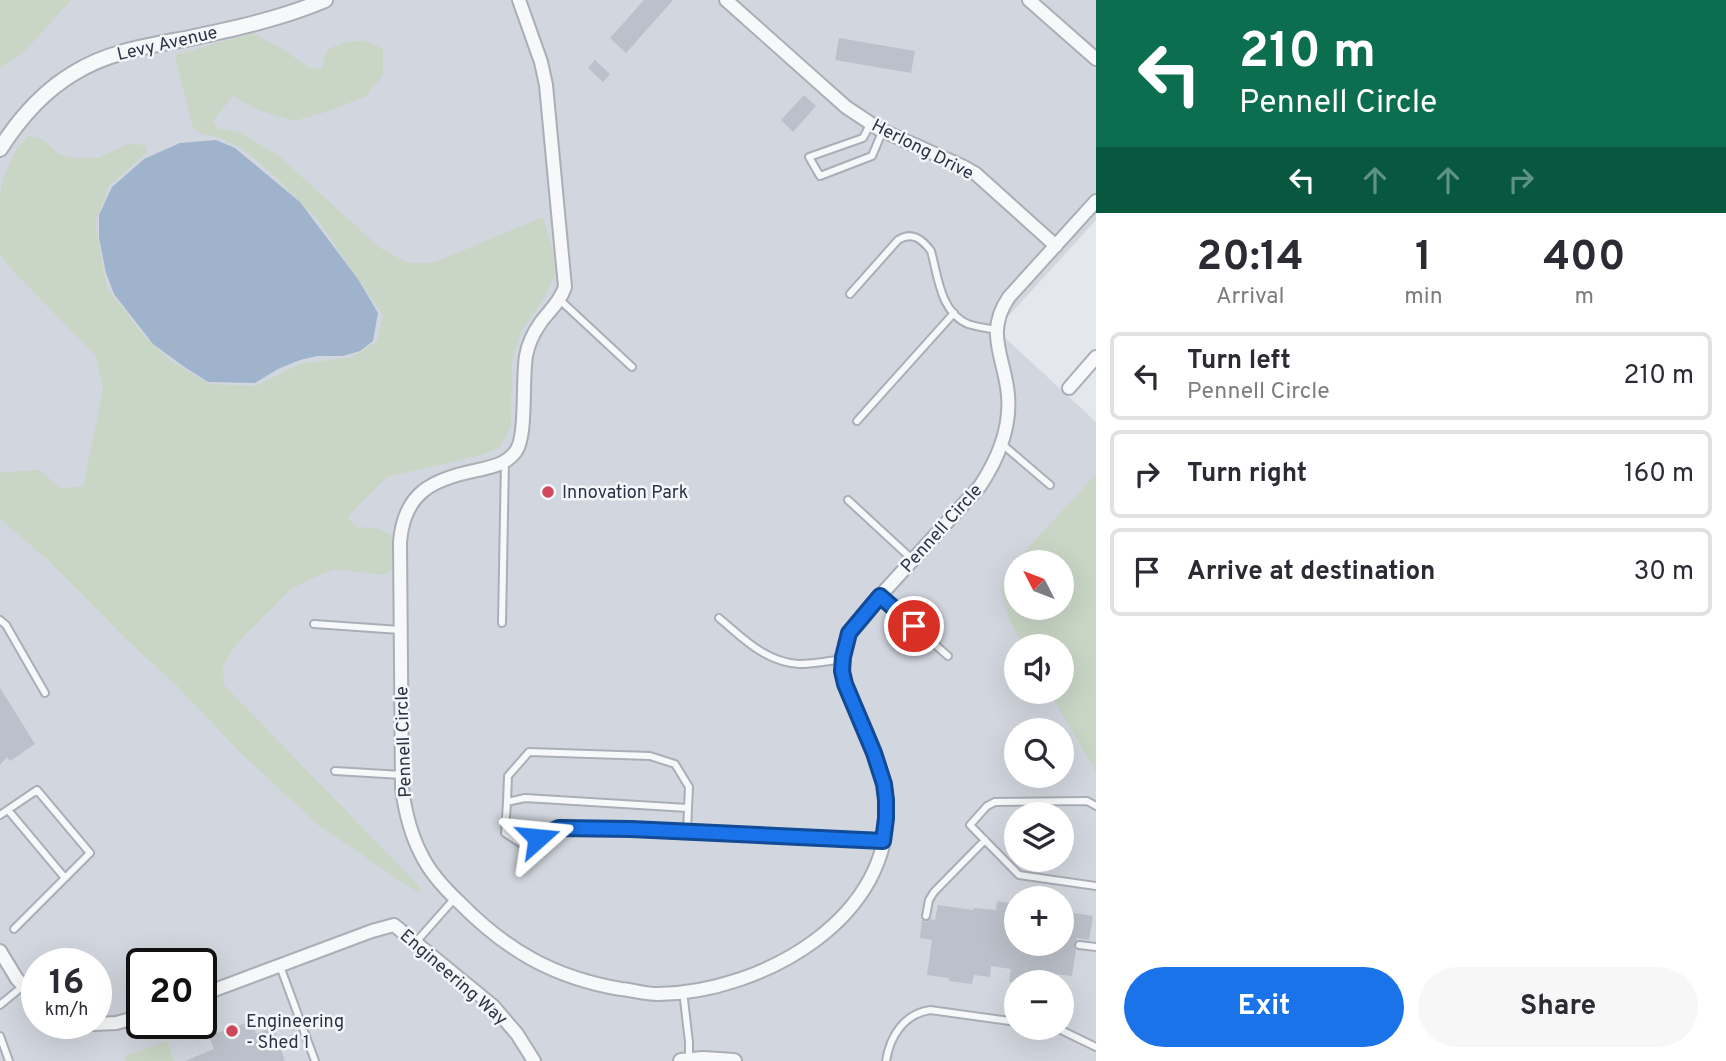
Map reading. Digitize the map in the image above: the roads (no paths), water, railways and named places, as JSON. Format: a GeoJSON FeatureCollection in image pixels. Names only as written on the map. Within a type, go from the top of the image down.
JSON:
{"type":"FeatureCollection","features":[{"type":"Feature","properties":{"kind":"street","name":"Levy Avenue"},"geometry":{"type":"LineString","coordinates":[[0,149],[18,123],[41,98],[73,73],[96,61],[139,47],[246,26],[325,0]]}},
{"type":"Feature","properties":{"kind":"street"},"geometry":{"type":"LineString","coordinates":[[506,461],[520,443],[528,347],[541,322],[560,300],[565,280],[546,85],[519,0]]}},
{"type":"Feature","properties":{"kind":"street","name":"Herlong Drive"},"geometry":{"type":"LineString","coordinates":[[726,0],[846,107],[883,130],[976,174],[1056,246]]}},
{"type":"Feature","properties":{"kind":"street"},"geometry":{"type":"LineString","coordinates":[[1029,0],[1096,59]]}},
{"type":"Feature","properties":{"kind":"street","name":"Pennell Circle"},"geometry":{"type":"LineString","coordinates":[[506,461],[434,482],[423,490],[404,518],[400,542],[402,775],[405,805],[413,837],[429,869],[485,926],[513,949],[559,973],[596,985],[655,994],[727,984],[750,976],[818,938],[847,912],[875,868],[883,841],[886,800],[874,753],[842,671],[849,633],[990,472],[1007,424],[1008,396],[997,345],[997,319],[1009,297],[1096,201]]}},
{"type":"Feature","properties":{"kind":"street"},"geometry":{"type":"LineString","coordinates":[[1069,388],[1096,357]]}},
{"type":"Feature","properties":{"kind":"street","name":"Engineering Way"},"geometry":{"type":"LineString","coordinates":[[217,989],[394,925],[493,1006],[517,1034],[534,1061]]}},
{"type":"Feature","properties":{"kind":"street"},"geometry":{"type":"LineString","coordinates":[[0,951],[21,983]]}},
{"type":"Feature","properties":{"kind":"street"},"geometry":{"type":"LineString","coordinates":[[690,1061],[734,1061]]}},
{"type":"Feature","properties":{"kind":"lane"},"geometry":{"type":"LineString","coordinates":[[871,123],[863,138],[809,157],[820,176],[872,156],[883,130]]}},
{"type":"Feature","properties":{"kind":"lane"},"geometry":{"type":"LineString","coordinates":[[850,294],[898,240],[903,236],[914,236],[931,251],[947,306],[968,324],[996,330]]}},
{"type":"Feature","properties":{"kind":"lane"},"geometry":{"type":"LineString","coordinates":[[560,300],[632,366]]}},
{"type":"Feature","properties":{"kind":"lane"},"geometry":{"type":"LineString","coordinates":[[858,421],[954,313]]}},
{"type":"Feature","properties":{"kind":"lane"},"geometry":{"type":"LineString","coordinates":[[1002,443],[1051,485]]}},
{"type":"Feature","properties":{"kind":"lane"},"geometry":{"type":"LineString","coordinates":[[502,624],[506,461]]}},
{"type":"Feature","properties":{"kind":"lane"},"geometry":{"type":"LineString","coordinates":[[848,500],[913,560]]}},
{"type":"Feature","properties":{"kind":"lane"},"geometry":{"type":"LineString","coordinates":[[880,596],[948,656]]}},
{"type":"Feature","properties":{"kind":"lane"},"geometry":{"type":"LineString","coordinates":[[719,618],[757,650],[774,659],[798,664],[843,659]]}},
{"type":"Feature","properties":{"kind":"lane"},"geometry":{"type":"LineString","coordinates":[[0,620],[6,625],[45,693]]}},
{"type":"Feature","properties":{"kind":"lane"},"geometry":{"type":"LineString","coordinates":[[314,624],[401,630]]}},
{"type":"Feature","properties":{"kind":"lane"},"geometry":{"type":"LineString","coordinates":[[687,832],[688,787],[675,764],[650,756],[529,752],[508,776],[505,833],[522,844],[559,828],[883,841]]}},
{"type":"Feature","properties":{"kind":"lane"},"geometry":{"type":"LineString","coordinates":[[335,771],[402,775]]}},
{"type":"Feature","properties":{"kind":"lane"},"geometry":{"type":"LineString","coordinates":[[0,815],[37,790],[90,853],[14,929]]}},
{"type":"Feature","properties":{"kind":"lane"},"geometry":{"type":"LineString","coordinates":[[507,802],[525,798],[688,808]]}},
{"type":"Feature","properties":{"kind":"lane"},"geometry":{"type":"LineString","coordinates":[[1096,806],[1087,801],[995,802],[970,825],[1019,875],[1096,886]]}},
{"type":"Feature","properties":{"kind":"lane"},"geometry":{"type":"LineString","coordinates":[[8,810],[65,878]]}},
{"type":"Feature","properties":{"kind":"lane"},"geometry":{"type":"LineString","coordinates":[[926,916],[929,900],[934,892],[985,840]]}},
{"type":"Feature","properties":{"kind":"lane"},"geometry":{"type":"LineString","coordinates":[[416,942],[455,898]]}},
{"type":"Feature","properties":{"kind":"lane"},"geometry":{"type":"LineString","coordinates":[[1079,946],[1096,947]]}},
{"type":"Feature","properties":{"kind":"lane"},"geometry":{"type":"LineString","coordinates":[[280,966],[315,1061]]}},
{"type":"Feature","properties":{"kind":"lane"},"geometry":{"type":"LineString","coordinates":[[0,1006],[21,988]]}},
{"type":"Feature","properties":{"kind":"lane"},"geometry":{"type":"LineString","coordinates":[[683,991],[690,1061]]}},
{"type":"Feature","properties":{"kind":"lane"},"geometry":{"type":"LineString","coordinates":[[886,1061],[895,1033],[920,1012],[930,1010],[1004,1020]]}},
{"type":"Feature","properties":{"kind":"lane"},"geometry":{"type":"LineString","coordinates":[[0,1036],[9,1061]]}},
{"type":"Feature","properties":{"kind":"lane"},"geometry":{"type":"LineString","coordinates":[[1074,1036],[1096,1047]]}},
{"type":"Feature","properties":{"kind":"water"},"geometry":{"type":"Polygon","coordinates":[[[216,140],[235,148],[300,202],[358,279],[378,313],[373,341],[360,351],[343,356],[317,356],[300,360],[255,383],[208,382],[153,344],[114,294],[106,273],[99,238],[99,215],[112,187],[144,159],[180,143],[216,140]]]}},
{"type":"Feature","properties":{"kind":"place","name":"Innovation Park"},"geometry":{"type":"Point","coordinates":[548,492]}},
{"type":"Feature","properties":{"kind":"place","name":"Engineering - Shed 1"},"geometry":{"type":"Point","coordinates":[232,1031]}}]}
